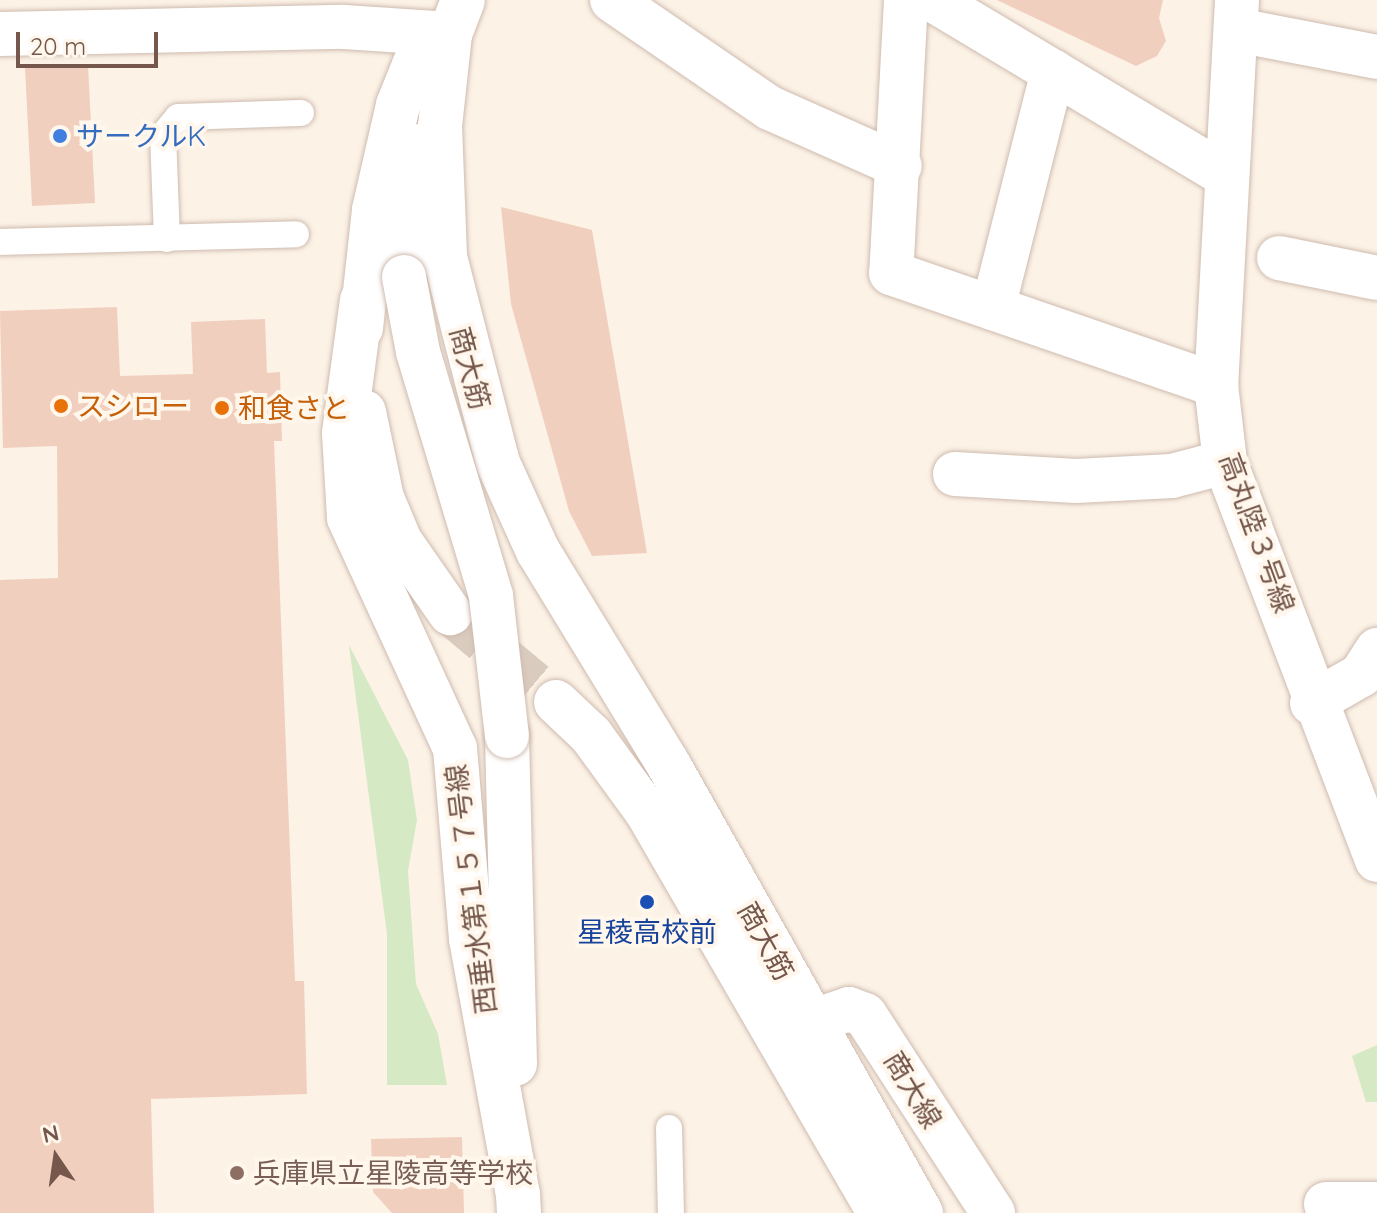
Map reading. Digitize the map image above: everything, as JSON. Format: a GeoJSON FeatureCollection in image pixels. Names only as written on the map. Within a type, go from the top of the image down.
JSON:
{"type":"FeatureCollection","features":[{"type":"Feature","properties":{"kind":"street"},"geometry":{"type":"LineString","coordinates":[[612,0],[770,108],[900,166]]}},
{"type":"Feature","properties":{"kind":"street"},"geometry":{"type":"LineString","coordinates":[[906,0],[900,166],[891,273],[1216,385]]}},
{"type":"Feature","properties":{"kind":"street"},"geometry":{"type":"LineString","coordinates":[[933,0],[1225,175]]}},
{"type":"Feature","properties":{"kind":"street"},"geometry":{"type":"LineString","coordinates":[[1237,15],[1377,57]]}},
{"type":"Feature","properties":{"kind":"street","name":"高丸陸３号線"},"geometry":{"type":"LineString","coordinates":[[1237,15],[1225,175],[1216,385],[1225,462],[1284,603],[1312,703],[1377,860]]}},
{"type":"Feature","properties":{"kind":"street"},"geometry":{"type":"LineString","coordinates":[[0,34],[344,27],[456,17]]}},
{"type":"Feature","properties":{"kind":"street"},"geometry":{"type":"LineString","coordinates":[[450,613],[422,579],[382,498],[364,408],[362,300],[398,105],[415,63],[456,17]]}},
{"type":"Feature","properties":{"kind":"street","name":"商大筋"},"geometry":{"type":"LineString","coordinates":[[456,17],[443,82],[445,257],[498,463],[538,551],[667,762],[921,1213]]}},
{"type":"Feature","properties":{"kind":"street"},"geometry":{"type":"LineString","coordinates":[[993,308],[1053,71]]}},
{"type":"Feature","properties":{"kind":"street"},"geometry":{"type":"LineString","coordinates":[[443,82],[410,198],[404,277],[418,352],[491,596],[507,736],[518,1204]]}},
{"type":"Feature","properties":{"kind":"street"},"geometry":{"type":"LineString","coordinates":[[1279,258],[1377,278]]}},
{"type":"Feature","properties":{"kind":"street","name":"西垂水第１５７号線"},"geometry":{"type":"LineString","coordinates":[[362,300],[344,433],[349,518],[455,748],[471,939],[518,1204]]}},
{"type":"Feature","properties":{"kind":"street"},"geometry":{"type":"LineString","coordinates":[[955,474],[1076,481],[1172,476],[1225,462]]}},
{"type":"Feature","properties":{"kind":"street"},"geometry":{"type":"LineString","coordinates":[[1312,703],[1361,675],[1377,650]]}},
{"type":"Feature","properties":{"kind":"street","name":"商大筋"},"geometry":{"type":"LineString","coordinates":[[556,702],[601,747],[647,812],[879,1213]]}},
{"type":"Feature","properties":{"kind":"street","name":"商大線"},"geometry":{"type":"LineString","coordinates":[[811,1022],[849,1009],[865,1015],[993,1213]]}},
{"type":"Feature","properties":{"kind":"street"},"geometry":{"type":"LineString","coordinates":[[1326,1204],[1377,1204]]}},
{"type":"Feature","properties":{"kind":"lane"},"geometry":{"type":"LineString","coordinates":[[167,239],[163,135],[178,117],[301,113]]}},
{"type":"Feature","properties":{"kind":"lane"},"geometry":{"type":"LineString","coordinates":[[0,242],[296,234]]}},
{"type":"Feature","properties":{"kind":"lane"},"geometry":{"type":"LineString","coordinates":[[669,1128],[671,1213]]}},
{"type":"Feature","properties":{"kind":"green space"},"geometry":{"type":"Polygon","coordinates":[[[349,645],[408,760],[417,820],[408,871],[416,984],[438,1034],[447,1085],[387,1085],[387,934],[349,645]]]}},
{"type":"Feature","properties":{"kind":"green space"},"geometry":{"type":"Polygon","coordinates":[[[1377,1045],[1377,1102],[1366,1102],[1352,1056],[1377,1045]]]}},
{"type":"Feature","properties":{"kind":"building"},"geometry":{"type":"Polygon","coordinates":[[[997,0],[1163,0],[1159,18],[1166,41],[1157,56],[1136,66],[997,0]]]}},
{"type":"Feature","properties":{"kind":"building","name":"サークルK"},"geometry":{"type":"Polygon","coordinates":[[[88,65],[95,203],[32,206],[25,68],[88,65]]]}},
{"type":"Feature","properties":{"kind":"building"},"geometry":{"type":"Polygon","coordinates":[[[501,207],[592,230],[647,553],[592,556],[569,511],[511,304],[501,207]]]}},
{"type":"Feature","properties":{"kind":"building"},"geometry":{"type":"Polygon","coordinates":[[[117,307],[120,376],[193,374],[191,322],[265,319],[267,373],[280,372],[282,441],[274,441],[295,981],[304,981],[307,1094],[151,1099],[154,1213],[0,1213],[0,580],[58,578],[57,446],[3,448],[0,311],[117,307]]]}},
{"type":"Feature","properties":{"kind":"building"},"geometry":{"type":"Polygon","coordinates":[[[462,1137],[464,1213],[392,1213],[373,1192],[371,1139],[462,1137]]]}},
{"type":"Feature","properties":{"kind":"tunnel"},"geometry":{"type":"LineString","coordinates":[[450,613],[556,702]]}},
{"type":"Feature","properties":{"kind":"place","name":"サークルK"},"geometry":{"type":"Point","coordinates":[60,136]}},
{"type":"Feature","properties":{"kind":"place","name":"スシロー"},"geometry":{"type":"Point","coordinates":[61,406]}},
{"type":"Feature","properties":{"kind":"place","name":"和食さと"},"geometry":{"type":"Point","coordinates":[222,408]}},
{"type":"Feature","properties":{"kind":"place","name":"星稜高校前"},"geometry":{"type":"Point","coordinates":[647,902]}},
{"type":"Feature","properties":{"kind":"place","name":"兵庫県立星陵高等学校"},"geometry":{"type":"Point","coordinates":[237,1173]}}]}
